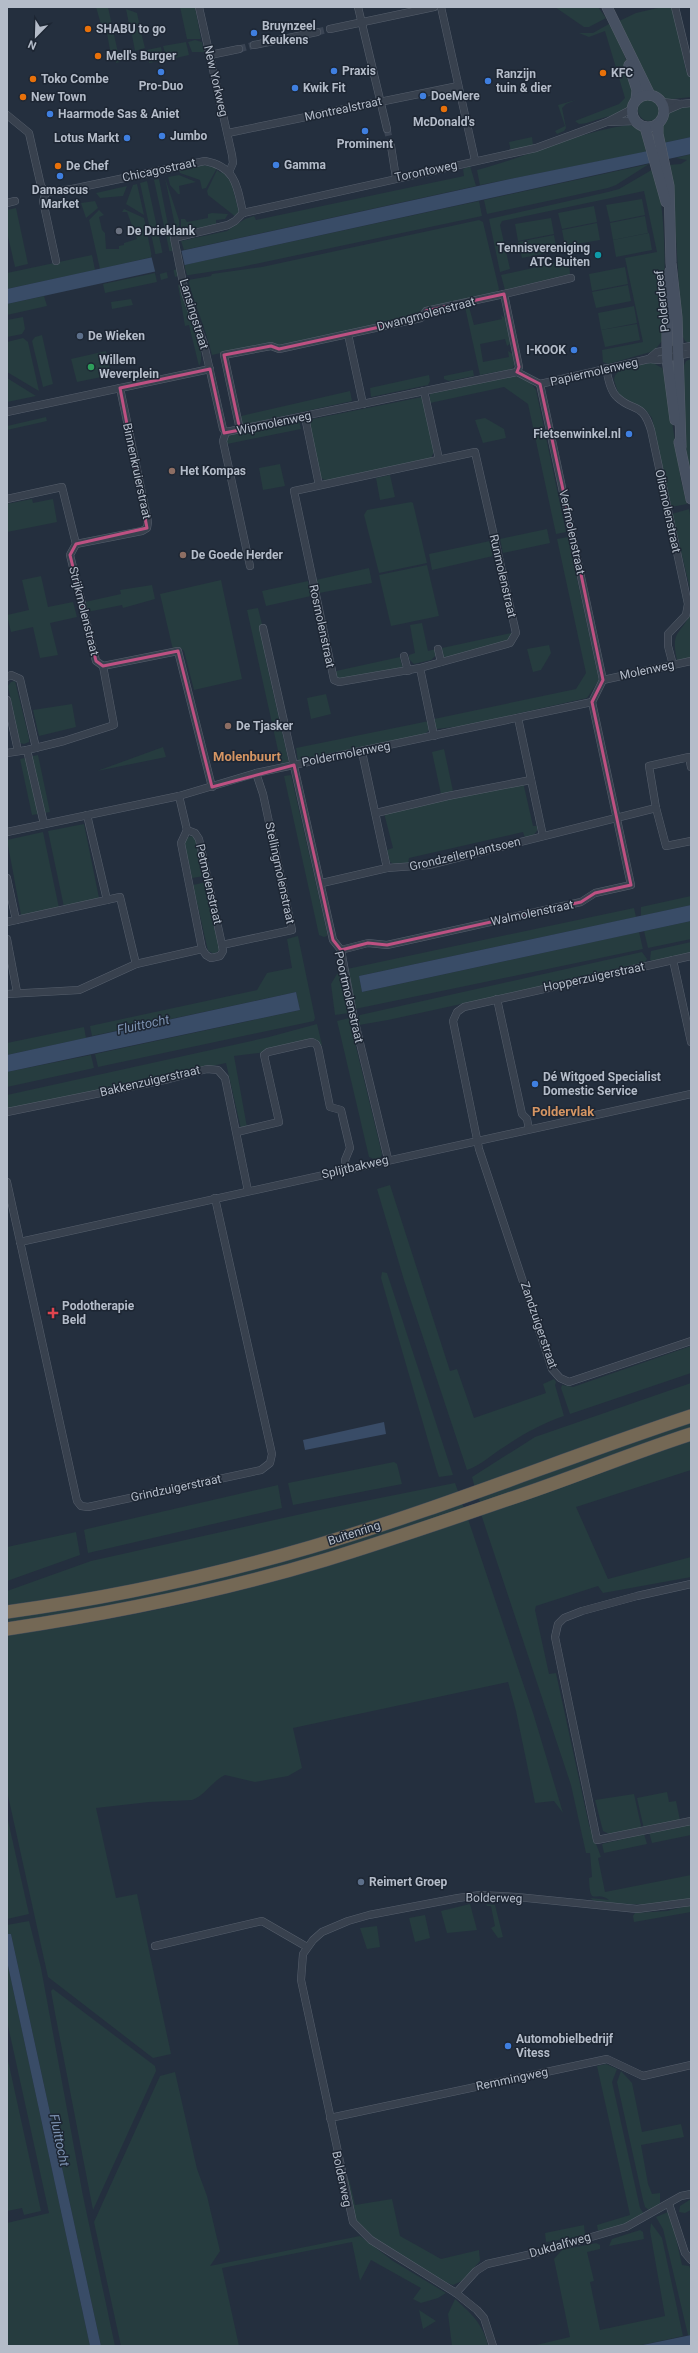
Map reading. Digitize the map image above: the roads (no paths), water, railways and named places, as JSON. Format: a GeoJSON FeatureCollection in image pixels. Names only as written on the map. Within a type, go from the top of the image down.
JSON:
{"type":"FeatureCollection","features":[{"type":"Feature","properties":{"kind":"highway","name":"Buitenring"},"geometry":{"type":"LineString","coordinates":[[7,1612],[178,1582],[305,1548],[481,1491],[691,1416]]}},
{"type":"Feature","properties":{"kind":"highway","name":"Buitenring"},"geometry":{"type":"LineString","coordinates":[[7,1629],[163,1601],[237,1585],[306,1566],[510,1499],[630,1453],[691,1434]]}},
{"type":"Feature","properties":{"kind":"main road"},"geometry":{"type":"LineString","coordinates":[[607,9],[650,94],[664,106],[653,131],[668,208],[671,263]]}},
{"type":"Feature","properties":{"kind":"main road"},"geometry":{"type":"LineString","coordinates":[[624,45],[637,90],[634,104],[636,121],[653,131]]}},
{"type":"Feature","properties":{"kind":"main road"},"geometry":{"type":"LineString","coordinates":[[634,104],[643,95],[650,94]]}},
{"type":"Feature","properties":{"kind":"main road","name":"Polderdreef"},"geometry":{"type":"LineString","coordinates":[[671,263],[679,352],[681,447]]}},
{"type":"Feature","properties":{"kind":"main road","name":"Polderdreef"},"geometry":{"type":"LineString","coordinates":[[671,263],[667,287],[667,354],[669,387],[691,497]]}},
{"type":"Feature","properties":{"kind":"street","name":"New Yorkweg"},"geometry":{"type":"LineString","coordinates":[[200,7],[232,155],[226,169]]}},
{"type":"Feature","properties":{"kind":"street"},"geometry":{"type":"LineString","coordinates":[[358,7],[387,129]]}},
{"type":"Feature","properties":{"kind":"street"},"geometry":{"type":"LineString","coordinates":[[330,29],[434,7]]}},
{"type":"Feature","properties":{"kind":"street"},"geometry":{"type":"LineString","coordinates":[[441,7],[475,160]]}},
{"type":"Feature","properties":{"kind":"street"},"geometry":{"type":"LineString","coordinates":[[675,7],[691,73]]}},
{"type":"Feature","properties":{"kind":"street"},"geometry":{"type":"LineString","coordinates":[[254,45],[316,32]]}},
{"type":"Feature","properties":{"kind":"street"},"geometry":{"type":"LineString","coordinates":[[210,55],[239,49]]}},
{"type":"Feature","properties":{"kind":"street","name":"Montrealstraat"},"geometry":{"type":"LineString","coordinates":[[228,133],[458,86]]}},
{"type":"Feature","properties":{"kind":"street"},"geometry":{"type":"LineString","coordinates":[[664,106],[691,103]]}},
{"type":"Feature","properties":{"kind":"street","name":"Torontoweg"},"geometry":{"type":"LineString","coordinates":[[243,213],[475,160],[536,148],[607,122],[634,104]]}},
{"type":"Feature","properties":{"kind":"street"},"geometry":{"type":"LineString","coordinates":[[7,116],[29,133],[41,186],[45,192],[43,201],[56,260]]}},
{"type":"Feature","properties":{"kind":"street","name":"Torontoweg"},"geometry":{"type":"LineString","coordinates":[[607,122],[636,121]]}},
{"type":"Feature","properties":{"kind":"street"},"geometry":{"type":"LineString","coordinates":[[390,146],[396,178]]}},
{"type":"Feature","properties":{"kind":"street","name":"Chicagostraat"},"geometry":{"type":"LineString","coordinates":[[45,192],[72,189],[198,162],[214,163],[226,169]]}},
{"type":"Feature","properties":{"kind":"street"},"geometry":{"type":"LineString","coordinates":[[226,169],[238,187],[243,213]]}},
{"type":"Feature","properties":{"kind":"street"},"geometry":{"type":"LineString","coordinates":[[7,203],[16,201]]}},
{"type":"Feature","properties":{"kind":"street","name":"Lansingstraat"},"geometry":{"type":"LineString","coordinates":[[210,369],[204,344],[188,303],[174,238],[232,224],[243,213]]}},
{"type":"Feature","properties":{"kind":"street","name":"Dwangmolenstraat"},"geometry":{"type":"LineString","coordinates":[[240,430],[224,355],[271,346],[279,349],[421,318],[426,311],[571,278]]}},
{"type":"Feature","properties":{"kind":"street"},"geometry":{"type":"LineString","coordinates":[[504,294],[519,367],[517,372],[540,384]]}},
{"type":"Feature","properties":{"kind":"street"},"geometry":{"type":"LineString","coordinates":[[348,334],[363,404]]}},
{"type":"Feature","properties":{"kind":"street"},"geometry":{"type":"LineString","coordinates":[[679,352],[691,346]]}},
{"type":"Feature","properties":{"kind":"street","name":"Papiermolenweg"},"geometry":{"type":"LineString","coordinates":[[540,384],[648,359],[657,352],[667,354],[679,352]]}},
{"type":"Feature","properties":{"kind":"street"},"geometry":{"type":"LineString","coordinates":[[679,352],[691,353]]}},
{"type":"Feature","properties":{"kind":"street","name":"Oliemolenstraat"},"geometry":{"type":"LineString","coordinates":[[606,368],[613,391],[617,397],[642,411],[651,430],[688,604],[686,615],[668,634],[668,646],[672,665]]}},
{"type":"Feature","properties":{"kind":"street"},"geometry":{"type":"LineString","coordinates":[[7,412],[210,369]]}},
{"type":"Feature","properties":{"kind":"street","name":"Wipmolenweg"},"geometry":{"type":"LineString","coordinates":[[210,369],[223,429],[226,432],[305,417],[517,372]]}},
{"type":"Feature","properties":{"kind":"street","name":"Verfmolenstraat"},"geometry":{"type":"LineString","coordinates":[[540,384],[603,680]]}},
{"type":"Feature","properties":{"kind":"street","name":"Binnenkruierstraat"},"geometry":{"type":"LineString","coordinates":[[76,544],[142,531],[147,528],[148,522],[120,388]]}},
{"type":"Feature","properties":{"kind":"street"},"geometry":{"type":"LineString","coordinates":[[424,391],[439,459]]}},
{"type":"Feature","properties":{"kind":"street"},"geometry":{"type":"LineString","coordinates":[[305,417],[320,486]]}},
{"type":"Feature","properties":{"kind":"street"},"geometry":{"type":"LineString","coordinates":[[226,432],[223,441],[250,566]]}},
{"type":"Feature","properties":{"kind":"street","name":"Runmolenstraat"},"geometry":{"type":"LineString","coordinates":[[367,475],[475,452],[516,633],[510,643],[420,668]]}},
{"type":"Feature","properties":{"kind":"street","name":"Rosmolenstraat"},"geometry":{"type":"LineString","coordinates":[[367,475],[294,491],[334,680],[338,682],[420,668]]}},
{"type":"Feature","properties":{"kind":"street","name":"Strijkmolenstraat"},"geometry":{"type":"LineString","coordinates":[[7,498],[62,487],[76,544],[70,555],[96,661],[103,666],[114,725],[64,741],[7,753]]}},
{"type":"Feature","properties":{"kind":"street","name":"Poortmolenstraat"},"geometry":{"type":"LineString","coordinates":[[263,628],[322,883],[333,940],[341,950],[355,1021],[388,1159]]}},
{"type":"Feature","properties":{"kind":"street"},"geometry":{"type":"LineString","coordinates":[[438,649],[441,662]]}},
{"type":"Feature","properties":{"kind":"street"},"geometry":{"type":"LineString","coordinates":[[103,666],[178,651],[212,787]]}},
{"type":"Feature","properties":{"kind":"street"},"geometry":{"type":"LineString","coordinates":[[404,656],[408,671]]}},
{"type":"Feature","properties":{"kind":"street","name":"Molenweg"},"geometry":{"type":"LineString","coordinates":[[603,680],[691,661]]}},
{"type":"Feature","properties":{"kind":"street"},"geometry":{"type":"LineString","coordinates":[[420,668],[434,736]]}},
{"type":"Feature","properties":{"kind":"street"},"geometry":{"type":"LineString","coordinates":[[7,677],[11,675],[20,679],[36,748]]}},
{"type":"Feature","properties":{"kind":"street"},"geometry":{"type":"LineString","coordinates":[[592,702],[603,680]]}},
{"type":"Feature","properties":{"kind":"street"},"geometry":{"type":"LineString","coordinates":[[7,700],[18,751]]}},
{"type":"Feature","properties":{"kind":"street","name":"Poldermolenweg"},"geometry":{"type":"LineString","coordinates":[[7,832],[179,796],[256,773],[362,752],[592,702]]}},
{"type":"Feature","properties":{"kind":"street","name":"Walmolenstraat"},"geometry":{"type":"LineString","coordinates":[[341,950],[368,944],[387,944],[581,902],[595,893],[631,885],[592,702]]}},
{"type":"Feature","properties":{"kind":"street"},"geometry":{"type":"LineString","coordinates":[[518,718],[543,836]]}},
{"type":"Feature","properties":{"kind":"street"},"geometry":{"type":"LineString","coordinates":[[27,750],[44,824]]}},
{"type":"Feature","properties":{"kind":"street"},"geometry":{"type":"LineString","coordinates":[[362,752],[388,868]]}},
{"type":"Feature","properties":{"kind":"street"},"geometry":{"type":"LineString","coordinates":[[691,767],[689,757],[649,766],[656,808],[666,846],[691,841]]}},
{"type":"Feature","properties":{"kind":"street","name":"Stellingmolenstraat"},"geometry":{"type":"LineString","coordinates":[[222,945],[292,930],[263,794],[256,773]]}},
{"type":"Feature","properties":{"kind":"street"},"geometry":{"type":"LineString","coordinates":[[376,813],[448,796],[531,780]]}},
{"type":"Feature","properties":{"kind":"street","name":"Petmolenstraat"},"geometry":{"type":"LineString","coordinates":[[179,796],[187,830],[181,843],[202,949]]}},
{"type":"Feature","properties":{"kind":"street","name":"Grondzeilerplantsoen"},"geometry":{"type":"LineString","coordinates":[[322,883],[388,868],[429,864],[656,808]]}},
{"type":"Feature","properties":{"kind":"street"},"geometry":{"type":"LineString","coordinates":[[87,815],[106,900]]}},
{"type":"Feature","properties":{"kind":"street","name":"Petmolenstraat"},"geometry":{"type":"LineString","coordinates":[[187,830],[194,833],[199,839],[222,945]]}},
{"type":"Feature","properties":{"kind":"street"},"geometry":{"type":"LineString","coordinates":[[7,878],[16,920]]}},
{"type":"Feature","properties":{"kind":"street"},"geometry":{"type":"LineString","coordinates":[[7,922],[120,897],[136,964]]}},
{"type":"Feature","properties":{"kind":"street"},"geometry":{"type":"LineString","coordinates":[[7,939],[17,992]]}},
{"type":"Feature","properties":{"kind":"street"},"geometry":{"type":"LineString","coordinates":[[7,994],[17,992],[79,990],[136,964],[202,949],[206,955],[212,958],[220,956],[223,951],[222,945]]}},
{"type":"Feature","properties":{"kind":"street","name":"Hopperzuigerstraat"},"geometry":{"type":"LineString","coordinates":[[477,1140],[453,1021],[457,1012],[464,1007],[497,999],[691,956]]}},
{"type":"Feature","properties":{"kind":"street"},"geometry":{"type":"LineString","coordinates":[[673,960],[691,1042]]}},
{"type":"Feature","properties":{"kind":"street"},"geometry":{"type":"LineString","coordinates":[[497,999],[522,1114],[527,1119],[529,1129]]}},
{"type":"Feature","properties":{"kind":"street"},"geometry":{"type":"LineString","coordinates":[[237,1132],[279,1122],[264,1059],[268,1052],[312,1042],[316,1044],[330,1107],[341,1110],[350,1148],[345,1160],[346,1169]]}},
{"type":"Feature","properties":{"kind":"street","name":"Bakkenzuigerstraat"},"geometry":{"type":"LineString","coordinates":[[7,1112],[207,1069],[218,1070],[225,1078],[248,1191]]}},
{"type":"Feature","properties":{"kind":"street","name":"Splijtbakweg"},"geometry":{"type":"LineString","coordinates":[[20,1242],[388,1159],[691,1094]]}},
{"type":"Feature","properties":{"kind":"street","name":"Zandzuigerstraat"},"geometry":{"type":"LineString","coordinates":[[477,1140],[552,1369],[560,1378],[569,1382],[691,1341]]}},
{"type":"Feature","properties":{"kind":"street"},"geometry":{"type":"LineString","coordinates":[[7,1182],[20,1242]]}},
{"type":"Feature","properties":{"kind":"street","name":"Grindzuigerstraat"},"geometry":{"type":"LineString","coordinates":[[20,1242],[77,1501],[81,1506],[88,1507],[261,1470],[270,1463],[272,1454],[215,1198]]}},
{"type":"Feature","properties":{"kind":"street"},"geometry":{"type":"LineString","coordinates":[[691,1584],[637,1596],[582,1611],[564,1618],[558,1624],[555,1637],[597,1840],[691,1821]]}},
{"type":"Feature","properties":{"kind":"street","name":"Bolderweg"},"geometry":{"type":"LineString","coordinates":[[492,2346],[484,2318],[456,2293],[371,2240],[352,2222],[300,1980],[301,1963],[307,1947],[322,1932],[348,1921],[461,1897],[480,1895],[518,1897],[637,1909],[691,1902]]}},
{"type":"Feature","properties":{"kind":"street"},"geometry":{"type":"LineString","coordinates":[[155,1946],[262,1921],[307,1947]]}},
{"type":"Feature","properties":{"kind":"street","name":"Remmingweg"},"geometry":{"type":"LineString","coordinates":[[330,2118],[607,2059],[643,2076],[691,2065]]}},
{"type":"Feature","properties":{"kind":"street","name":"Dukdalfweg"},"geometry":{"type":"LineString","coordinates":[[456,2293],[476,2271],[487,2264],[536,2253],[626,2227],[682,2196],[691,2194]]}},
{"type":"Feature","properties":{"kind":"street"},"geometry":{"type":"LineString","coordinates":[[669,2204],[685,2253],[691,2260]]}},
{"type":"Feature","properties":{"kind":"water"},"geometry":{"type":"Polygon","coordinates":[[[691,137],[691,154],[7,304],[7,289],[510,179],[648,151],[663,143],[691,137]]]}},
{"type":"Feature","properties":{"kind":"water"},"geometry":{"type":"Polygon","coordinates":[[[691,905],[691,921],[362,992],[359,976],[691,905]]]}},
{"type":"Feature","properties":{"kind":"water"},"geometry":{"type":"Polygon","coordinates":[[[296,992],[300,1010],[7,1072],[7,1055],[296,992]]]}},
{"type":"Feature","properties":{"kind":"water"},"geometry":{"type":"Polygon","coordinates":[[[384,1422],[386,1434],[305,1450],[303,1440],[384,1422]]]}},
{"type":"Feature","properties":{"kind":"water"},"geometry":{"type":"Polygon","coordinates":[[[7,1934],[11,1934],[101,2346],[90,2346],[7,1961],[7,1934]]]}},
{"type":"Feature","properties":{"kind":"water"},"geometry":{"type":"Polygon","coordinates":[[[691,2335],[691,2346],[638,2346],[691,2335]]]}},
{"type":"Feature","properties":{"kind":"tunnel"},"geometry":{"type":"LineString","coordinates":[[317,32],[330,29]]}},
{"type":"Feature","properties":{"kind":"tunnel"},"geometry":{"type":"LineString","coordinates":[[239,49],[254,45]]}},
{"type":"Feature","properties":{"kind":"tunnel"},"geometry":{"type":"LineString","coordinates":[[387,129],[391,146]]}},
{"type":"Feature","properties":{"kind":"place","name":"SHABU to go"},"geometry":{"type":"Point","coordinates":[88,29]}},
{"type":"Feature","properties":{"kind":"place","name":"Bruynzeel Keukens"},"geometry":{"type":"Point","coordinates":[254,33]}},
{"type":"Feature","properties":{"kind":"place","name":"Mell's Burger"},"geometry":{"type":"Point","coordinates":[98,56]}},
{"type":"Feature","properties":{"kind":"place","name":"Praxis"},"geometry":{"type":"Point","coordinates":[334,71]}},
{"type":"Feature","properties":{"kind":"place","name":"Pro-Duo"},"geometry":{"type":"Point","coordinates":[161,72]}},
{"type":"Feature","properties":{"kind":"place","name":"KFC"},"geometry":{"type":"Point","coordinates":[603,73]}},
{"type":"Feature","properties":{"kind":"place","name":"Toko Combe"},"geometry":{"type":"Point","coordinates":[33,79]}},
{"type":"Feature","properties":{"kind":"place","name":"Ranzijn tuin & dier"},"geometry":{"type":"Point","coordinates":[488,81]}},
{"type":"Feature","properties":{"kind":"place","name":"Kwik Fit"},"geometry":{"type":"Point","coordinates":[295,88]}},
{"type":"Feature","properties":{"kind":"place","name":"DoeMere"},"geometry":{"type":"Point","coordinates":[423,96]}},
{"type":"Feature","properties":{"kind":"place","name":"New Town"},"geometry":{"type":"Point","coordinates":[23,97]}},
{"type":"Feature","properties":{"kind":"place","name":"McDonald's"},"geometry":{"type":"Point","coordinates":[444,109]}},
{"type":"Feature","properties":{"kind":"place","name":"Haarmode Sas & Aniet"},"geometry":{"type":"Point","coordinates":[50,114]}},
{"type":"Feature","properties":{"kind":"place","name":"Prominent"},"geometry":{"type":"Point","coordinates":[365,131]}},
{"type":"Feature","properties":{"kind":"place","name":"Jumbo"},"geometry":{"type":"Point","coordinates":[162,136]}},
{"type":"Feature","properties":{"kind":"place","name":"Lotus Markt"},"geometry":{"type":"Point","coordinates":[127,138]}},
{"type":"Feature","properties":{"kind":"place","name":"Gamma"},"geometry":{"type":"Point","coordinates":[276,165]}},
{"type":"Feature","properties":{"kind":"place","name":"De Chef"},"geometry":{"type":"Point","coordinates":[58,166]}},
{"type":"Feature","properties":{"kind":"place","name":"Damascus Market"},"geometry":{"type":"Point","coordinates":[60,176]}},
{"type":"Feature","properties":{"kind":"place","name":"De Drieklank"},"geometry":{"type":"Point","coordinates":[119,231]}},
{"type":"Feature","properties":{"kind":"place","name":"Tennisvereniging ATC Buiten"},"geometry":{"type":"Point","coordinates":[598,255]}},
{"type":"Feature","properties":{"kind":"place","name":"De Wieken"},"geometry":{"type":"Point","coordinates":[80,336]}},
{"type":"Feature","properties":{"kind":"place","name":"I-KOOK"},"geometry":{"type":"Point","coordinates":[574,350]}},
{"type":"Feature","properties":{"kind":"place","name":"Willem Weverplein"},"geometry":{"type":"Point","coordinates":[91,367]}},
{"type":"Feature","properties":{"kind":"place","name":"Fietsenwinkel.nl"},"geometry":{"type":"Point","coordinates":[629,434]}},
{"type":"Feature","properties":{"kind":"place","name":"Het Kompas"},"geometry":{"type":"Point","coordinates":[172,471]}},
{"type":"Feature","properties":{"kind":"place","name":"De Goede Herder"},"geometry":{"type":"Point","coordinates":[183,555]}},
{"type":"Feature","properties":{"kind":"place","name":"De Tjasker"},"geometry":{"type":"Point","coordinates":[228,726]}},
{"type":"Feature","properties":{"kind":"place","name":"Dé Witgoed Specialist Domestic Service"},"geometry":{"type":"Point","coordinates":[535,1084]}},
{"type":"Feature","properties":{"kind":"place","name":"Podotherapie Beld"},"geometry":{"type":"Point","coordinates":[53,1313]}},
{"type":"Feature","properties":{"kind":"place","name":"Reimert Groep"},"geometry":{"type":"Point","coordinates":[361,1882]}},
{"type":"Feature","properties":{"kind":"place","name":"Automobielbedrijf Vitess"},"geometry":{"type":"Point","coordinates":[508,2046]}},
{"type":"Feature","properties":{"kind":"district","name":"Molenbuurt"},"geometry":{"type":"Point","coordinates":[247,756]}},
{"type":"Feature","properties":{"kind":"district","name":"Poldervlak"},"geometry":{"type":"Point","coordinates":[563,1111]}},
{"type":"Feature","properties":{"kind":"water label","name":"Fluittocht"},"geometry":{"type":"Point","coordinates":[143,1024]}},
{"type":"Feature","properties":{"kind":"water label","name":"Fluittocht"},"geometry":{"type":"Point","coordinates":[60,2140]}}]}
